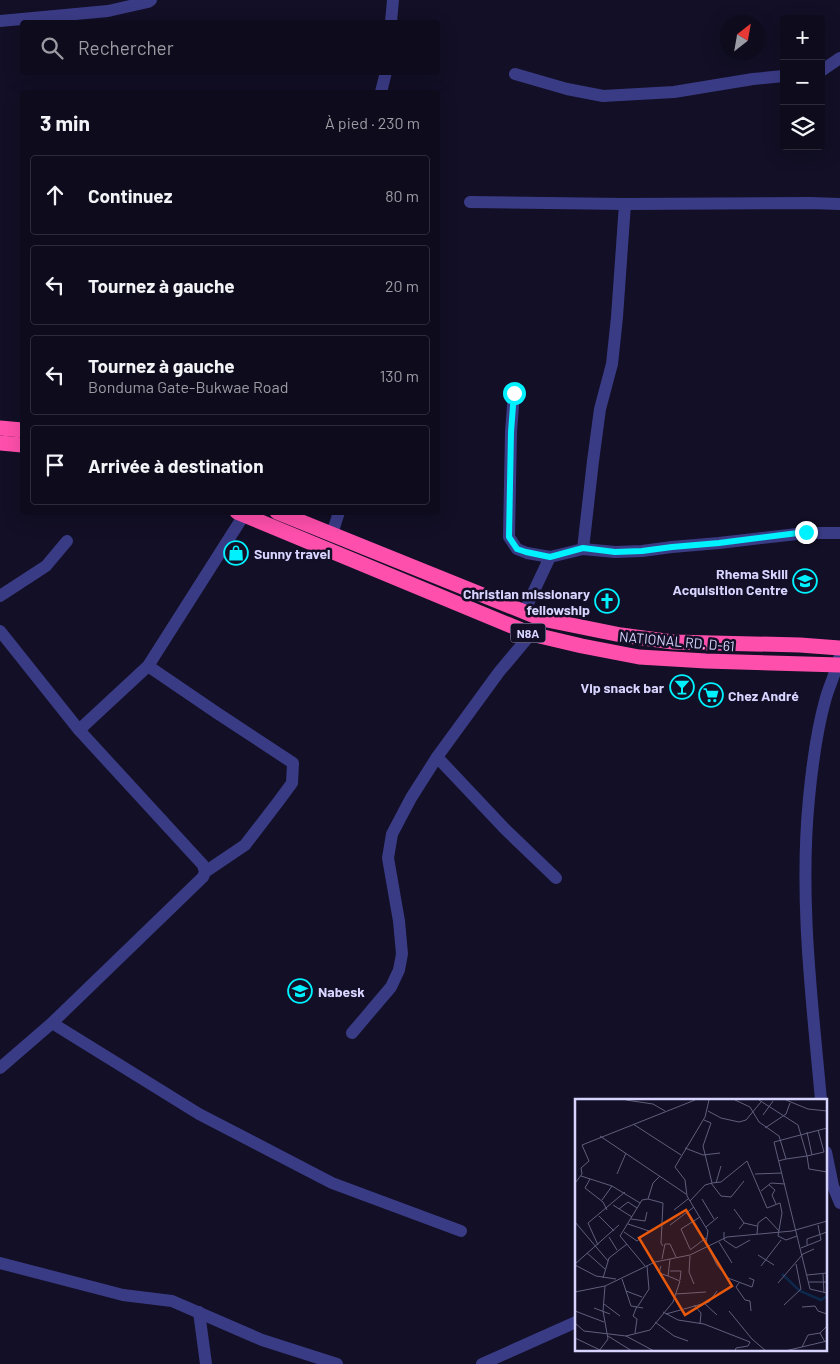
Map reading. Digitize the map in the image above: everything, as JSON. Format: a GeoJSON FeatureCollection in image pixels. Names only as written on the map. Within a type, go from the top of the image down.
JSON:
{"type":"FeatureCollection","features":[{"type":"Feature","properties":{"kind":"highway"},"geometry":{"type":"LineString","coordinates":[[0,428],[20,430]]}},
{"type":"Feature","properties":{"kind":"highway"},"geometry":{"type":"LineString","coordinates":[[0,443],[20,445]]}},
{"type":"Feature","properties":{"kind":"highway","name":"NATIONAL RD. D-61"},"geometry":{"type":"LineString","coordinates":[[242,515],[531,634],[575,645],[639,657],[839,665]]}},
{"type":"Feature","properties":{"kind":"highway","name":"NATIONAL RD. D-61"},"geometry":{"type":"LineString","coordinates":[[284,515],[542,619],[620,636],[673,642],[840,648]]}},
{"type":"Feature","properties":{"kind":"street"},"geometry":{"type":"LineString","coordinates":[[0,21],[108,11],[152,0]]}},
{"type":"Feature","properties":{"kind":"street"},"geometry":{"type":"LineString","coordinates":[[391,20],[393,0]]}},
{"type":"Feature","properties":{"kind":"street"},"geometry":{"type":"LineString","coordinates":[[825,68],[840,58]]}},
{"type":"Feature","properties":{"kind":"street"},"geometry":{"type":"LineString","coordinates":[[516,74],[567,89],[603,96],[674,92],[780,76]]}},
{"type":"Feature","properties":{"kind":"street"},"geometry":{"type":"LineString","coordinates":[[382,90],[385,75]]}},
{"type":"Feature","properties":{"kind":"street"},"geometry":{"type":"LineString","coordinates":[[470,202],[840,204]]}},
{"type":"Feature","properties":{"kind":"street"},"geometry":{"type":"LineString","coordinates":[[583,548],[600,409],[612,364],[625,204]]}},
{"type":"Feature","properties":{"kind":"street"},"geometry":{"type":"LineString","coordinates":[[514,393],[511,432],[509,537],[517,549],[550,557],[583,548],[615,552],[642,551],[806,532],[840,532]]}},
{"type":"Feature","properties":{"kind":"street"},"geometry":{"type":"LineString","coordinates":[[79,730],[148,666],[239,515]]}},
{"type":"Feature","properties":{"kind":"street"},"geometry":{"type":"LineString","coordinates":[[332,534],[338,515]]}},
{"type":"Feature","properties":{"kind":"street"},"geometry":{"type":"LineString","coordinates":[[0,596],[46,566],[67,541]]}},
{"type":"Feature","properties":{"kind":"street"},"geometry":{"type":"LineString","coordinates":[[524,612],[550,557]]}},
{"type":"Feature","properties":{"kind":"street"},"geometry":{"type":"LineString","coordinates":[[0,631],[79,730],[202,865],[205,872]]}},
{"type":"Feature","properties":{"kind":"street"},"geometry":{"type":"LineString","coordinates":[[352,1033],[391,987],[399,970],[402,954],[399,921],[388,858],[392,834],[411,798],[437,757],[499,672],[531,634]]}},
{"type":"Feature","properties":{"kind":"street"},"geometry":{"type":"LineString","coordinates":[[821,1099],[809,961],[805,872],[809,798],[816,746],[825,702],[839,665],[840,648]]}},
{"type":"Feature","properties":{"kind":"street"},"geometry":{"type":"LineString","coordinates":[[0,1068],[52,1023],[196,884],[205,872],[245,845],[292,782],[293,763],[217,714],[148,666]]}},
{"type":"Feature","properties":{"kind":"street"},"geometry":{"type":"LineString","coordinates":[[437,757],[505,829],[556,878]]}},
{"type":"Feature","properties":{"kind":"street"},"geometry":{"type":"LineString","coordinates":[[52,1023],[199,1114],[332,1183],[461,1231]]}},
{"type":"Feature","properties":{"kind":"street"},"geometry":{"type":"LineString","coordinates":[[828,1162],[833,1186],[840,1203]]}},
{"type":"Feature","properties":{"kind":"street"},"geometry":{"type":"LineString","coordinates":[[0,1263],[123,1295],[172,1301],[262,1340],[337,1364]]}},
{"type":"Feature","properties":{"kind":"street"},"geometry":{"type":"LineString","coordinates":[[199,1312],[206,1364]]}},
{"type":"Feature","properties":{"kind":"street"},"geometry":{"type":"LineString","coordinates":[[482,1364],[575,1322]]}},
{"type":"Feature","properties":{"kind":"place","name":"Sunny travel"},"geometry":{"type":"Point","coordinates":[236,553]}},
{"type":"Feature","properties":{"kind":"place","name":"Rhema Skill Acquisition Centre"},"geometry":{"type":"Point","coordinates":[805,581]}},
{"type":"Feature","properties":{"kind":"place","name":"Christian missionary fellowship"},"geometry":{"type":"Point","coordinates":[607,601]}},
{"type":"Feature","properties":{"kind":"place","name":"Vip snack bar"},"geometry":{"type":"Point","coordinates":[682,687]}},
{"type":"Feature","properties":{"kind":"place","name":"Chez André"},"geometry":{"type":"Point","coordinates":[711,695]}},
{"type":"Feature","properties":{"kind":"place","name":"Nabesk"},"geometry":{"type":"Point","coordinates":[300,991]}},
{"type":"Feature","properties":{"kind":"route"},"geometry":{"type":"LineString","coordinates":[[514,393],[511,432],[509,537],[517,549],[550,557],[583,548],[615,552],[642,551],[806,532]]}}]}
